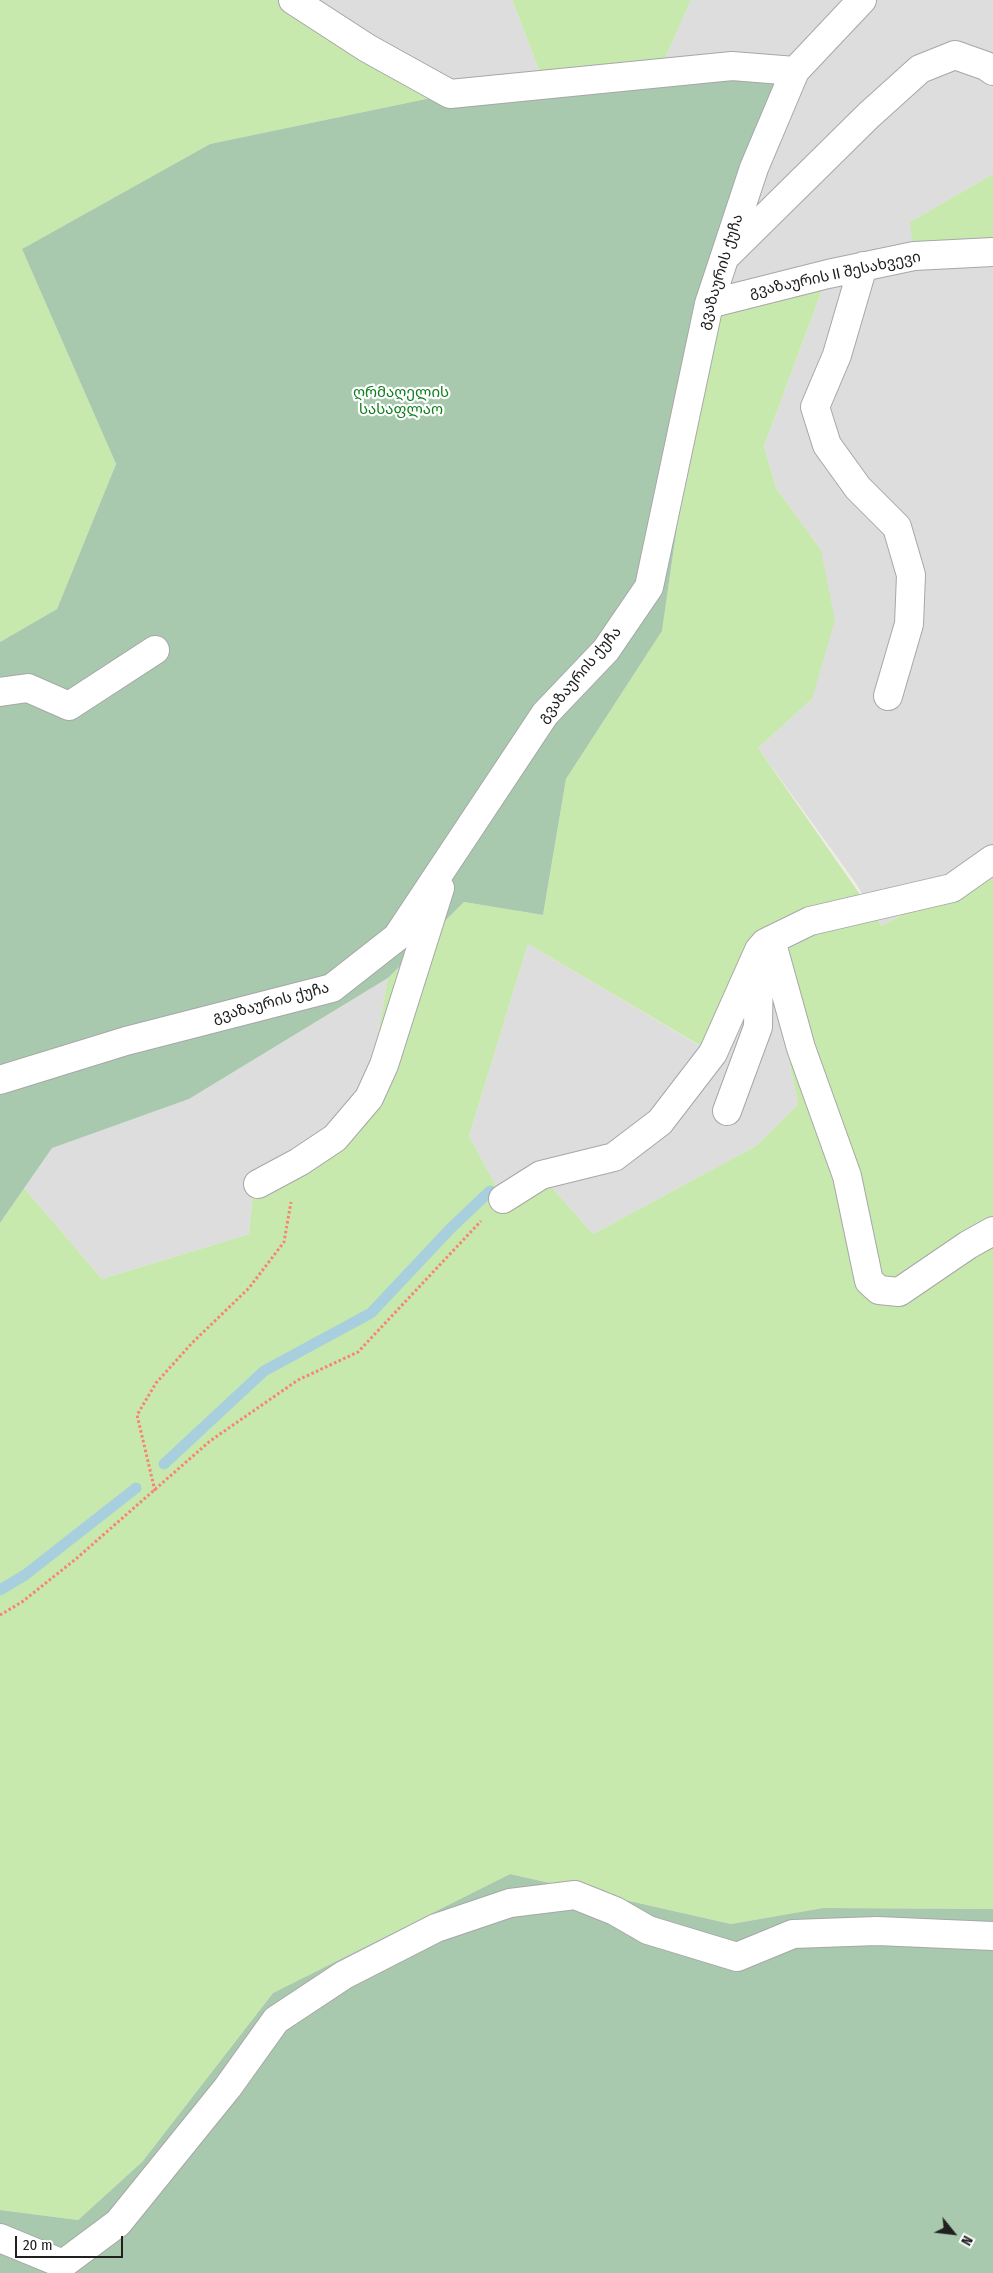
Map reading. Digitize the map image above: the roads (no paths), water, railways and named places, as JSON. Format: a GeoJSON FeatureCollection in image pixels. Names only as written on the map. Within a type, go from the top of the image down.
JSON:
{"type":"FeatureCollection","features":[{"type":"Feature","properties":{"kind":"street"},"geometry":{"type":"LineString","coordinates":[[293,0],[367,48],[450,94],[732,66],[796,70]]}},
{"type":"Feature","properties":{"kind":"street","name":"გვაზაურის ქუჩა"},"geometry":{"type":"LineString","coordinates":[[0,1080],[126,1041],[332,988],[397,938],[545,714],[606,650],[648,587],[709,304],[754,168],[796,70],[862,0]]}},
{"type":"Feature","properties":{"kind":"street"},"geometry":{"type":"LineString","coordinates":[[724,258],[869,115],[920,69],[955,55],[986,66],[993,71]]}},
{"type":"Feature","properties":{"kind":"street","name":"გვაზაურის II შესახვევი"},"geometry":{"type":"LineString","coordinates":[[709,304],[862,266],[914,256],[993,252]]}},
{"type":"Feature","properties":{"kind":"street"},"geometry":{"type":"LineString","coordinates":[[862,266],[837,355],[815,407],[827,445],[858,488],[897,527],[911,575],[909,624],[888,696]]}},
{"type":"Feature","properties":{"kind":"street"},"geometry":{"type":"LineString","coordinates":[[0,692],[28,688],[69,706],[155,650]]}},
{"type":"Feature","properties":{"kind":"street"},"geometry":{"type":"LineString","coordinates":[[258,1184],[299,1162],[335,1138],[369,1098],[384,1065],[450,856]]}},
{"type":"Feature","properties":{"kind":"street"},"geometry":{"type":"LineString","coordinates":[[502,1199],[541,1175],[614,1157],[660,1122],[712,1053],[765,945],[810,921],[952,888],[993,859]]}},
{"type":"Feature","properties":{"kind":"street"},"geometry":{"type":"LineString","coordinates":[[727,1111],[758,1027],[765,945]]}},
{"type":"Feature","properties":{"kind":"street"},"geometry":{"type":"LineString","coordinates":[[765,945],[847,1176],[869,1281],[879,1290],[899,1292],[968,1245],[993,1231]]}},
{"type":"Feature","properties":{"kind":"street"},"geometry":{"type":"LineString","coordinates":[[0,2238],[63,2264],[118,2224],[222,2094],[276,2020],[344,1975],[436,1928],[510,1903],[575,1895],[615,1911],[648,1930],[737,1957],[793,1934],[877,1930],[993,1936]]}},
{"type":"Feature","properties":{"kind":"waterway"},"geometry":{"type":"LineString","coordinates":[[164,1464],[264,1371],[371,1313],[450,1229],[490,1191]]}},
{"type":"Feature","properties":{"kind":"waterway"},"geometry":{"type":"LineString","coordinates":[[0,1590],[25,1575],[136,1488]]}},
{"type":"Feature","properties":{"kind":"park label","name":"ღრმაღელის სასაფლაო"},"geometry":{"type":"Point","coordinates":[401,402]}}]}
